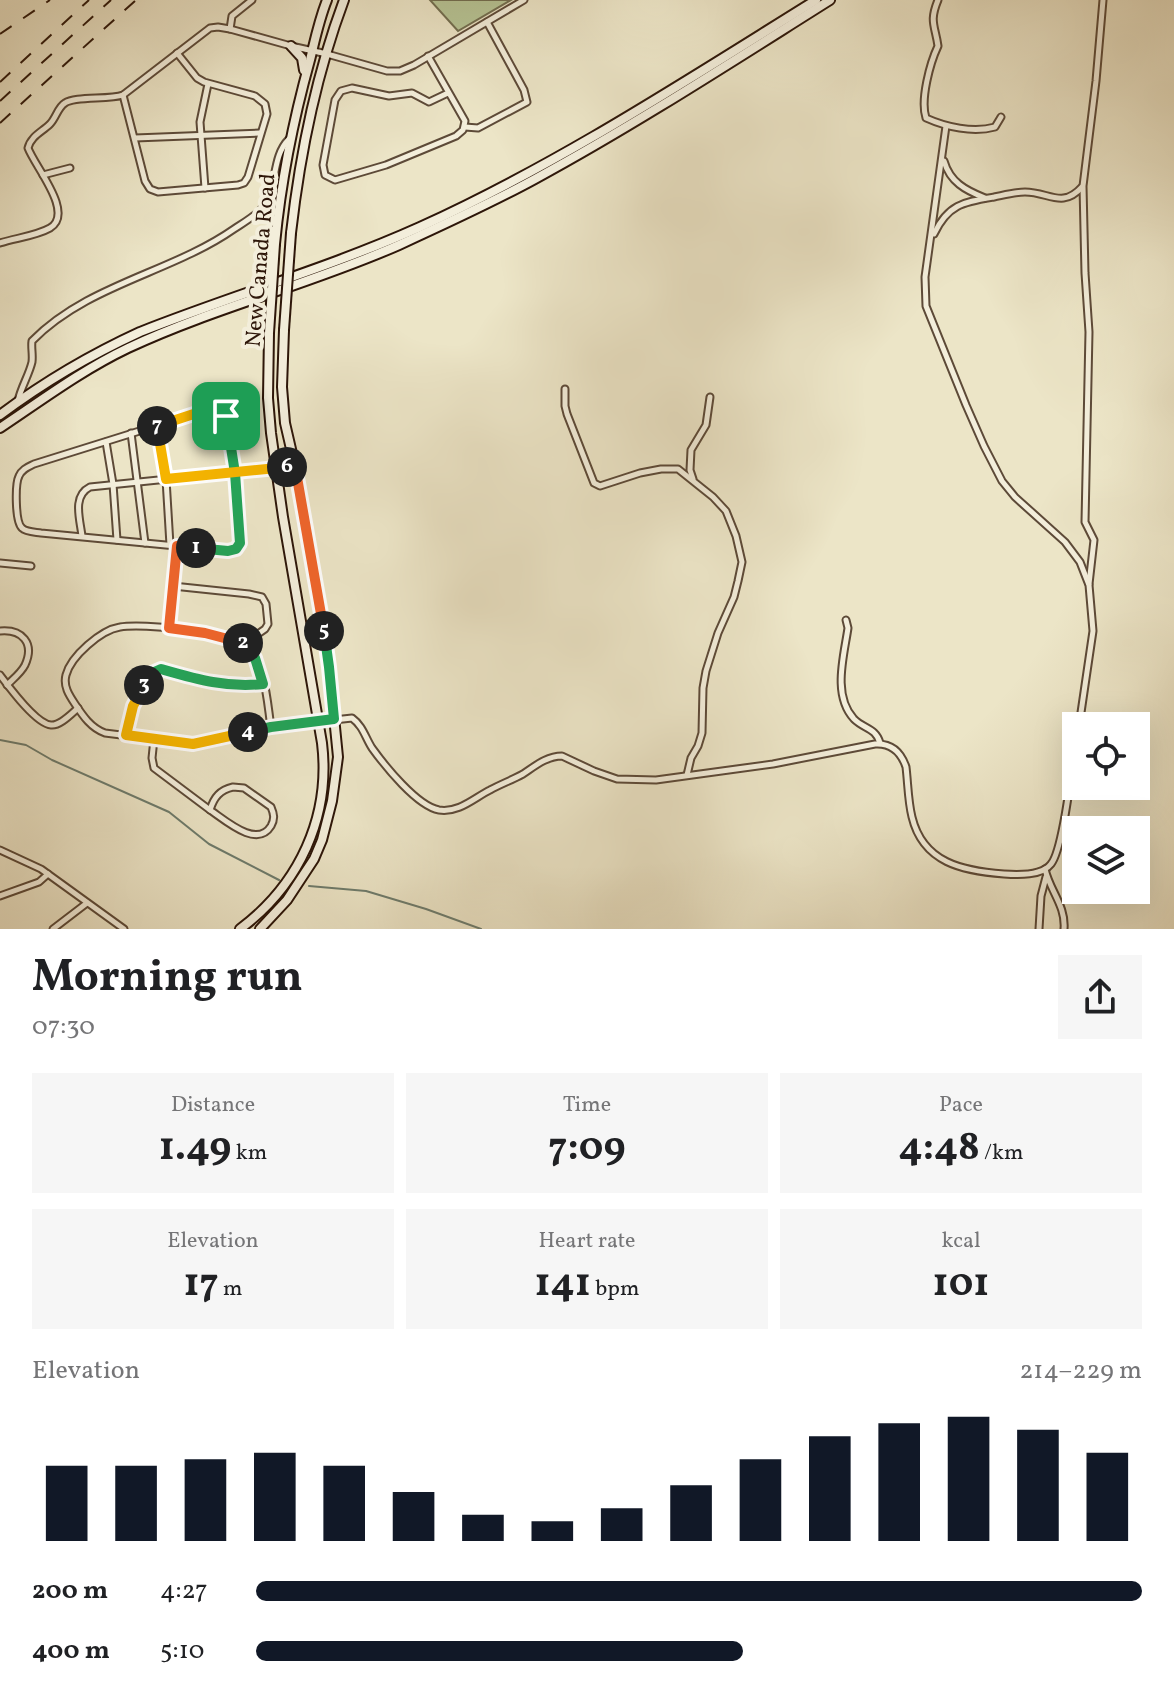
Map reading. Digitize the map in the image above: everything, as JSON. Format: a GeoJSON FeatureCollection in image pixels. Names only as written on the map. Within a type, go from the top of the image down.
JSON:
{"type":"FeatureCollection","features":[{"type":"Feature","properties":{"kind":"main road","name":"New Canada Road"},"geometry":{"type":"LineString","coordinates":[[240,929],[269,904],[297,867],[311,840],[323,794],[324,760],[319,721],[276,469],[268,398],[269,333],[283,174],[304,79],[327,0]]}},
{"type":"Feature","properties":{"kind":"main road","name":"New Canada Road"},"geometry":{"type":"LineString","coordinates":[[261,929],[296,888],[322,840],[334,792],[338,757],[329,667],[284,413],[284,330],[294,202],[305,135],[344,0]]}},
{"type":"Feature","properties":{"kind":"main road"},"geometry":{"type":"LineString","coordinates":[[0,415],[77,363],[140,332],[365,250],[479,198],[590,138],[816,0]]}},
{"type":"Feature","properties":{"kind":"main road"},"geometry":{"type":"LineString","coordinates":[[0,428],[74,377],[127,348],[352,264],[517,189],[645,115],[830,0]]}},
{"type":"Feature","properties":{"kind":"main road"},"geometry":{"type":"LineString","coordinates":[[291,46],[302,58],[304,79]]}},
{"type":"Feature","properties":{"kind":"street"},"geometry":{"type":"LineString","coordinates":[[230,29],[232,16],[252,0]]}},
{"type":"Feature","properties":{"kind":"street"},"geometry":{"type":"LineString","coordinates":[[0,243],[46,230],[56,223],[58,206],[29,151],[31,140],[49,125],[64,103],[123,95],[210,28],[230,29],[392,72],[408,68],[524,0]]}},
{"type":"Feature","properties":{"kind":"street"},"geometry":{"type":"LineString","coordinates":[[938,0],[932,19],[938,46],[933,56],[924,110],[926,118],[946,126],[987,129],[995,127],[1001,117]]}},
{"type":"Feature","properties":{"kind":"street"},"geometry":{"type":"LineString","coordinates":[[1081,712],[1093,631],[1089,585],[1094,540],[1085,522],[1089,332],[1083,186],[1103,0]]}},
{"type":"Feature","properties":{"kind":"street"},"geometry":{"type":"LineString","coordinates":[[448,93],[429,102],[412,93],[389,96],[352,88],[341,91],[335,100],[324,173],[335,180],[386,165],[456,136],[465,127],[478,128],[527,102],[524,90],[487,22]]}},
{"type":"Feature","properties":{"kind":"street"},"geometry":{"type":"LineString","coordinates":[[123,95],[145,181],[152,190],[238,185],[246,180],[267,112],[263,101],[197,78],[177,53]]}},
{"type":"Feature","properties":{"kind":"street"},"geometry":{"type":"LineString","coordinates":[[428,56],[462,115],[465,127]]}},
{"type":"Feature","properties":{"kind":"street"},"geometry":{"type":"LineString","coordinates":[[205,188],[201,118],[208,84]]}},
{"type":"Feature","properties":{"kind":"street"},"geometry":{"type":"LineString","coordinates":[[946,126],[925,277],[926,306],[984,446],[1002,481],[1015,497],[1065,542],[1080,562],[1089,585]]}},
{"type":"Feature","properties":{"kind":"street"},"geometry":{"type":"LineString","coordinates":[[135,138],[260,133]]}},
{"type":"Feature","properties":{"kind":"street"},"geometry":{"type":"LineString","coordinates":[[18,402],[31,365],[32,341],[42,330],[92,298],[233,231],[262,208],[269,194],[279,154],[290,138]]}},
{"type":"Feature","properties":{"kind":"street"},"geometry":{"type":"LineString","coordinates":[[942,156],[956,182],[986,198]]}},
{"type":"Feature","properties":{"kind":"street"},"geometry":{"type":"LineString","coordinates":[[43,175],[70,168]]}},
{"type":"Feature","properties":{"kind":"street"},"geometry":{"type":"LineString","coordinates":[[931,239],[946,214],[968,201],[1022,192],[1070,198],[1083,186]]}},
{"type":"Feature","properties":{"kind":"street"},"geometry":{"type":"LineString","coordinates":[[565,389],[567,414],[594,483],[600,486],[640,473],[678,469],[726,511],[736,536],[742,562],[734,597],[706,671],[702,733],[687,775]]}},
{"type":"Feature","properties":{"kind":"street"},"geometry":{"type":"LineString","coordinates":[[693,480],[691,450],[706,425],[710,397]]}},
{"type":"Feature","properties":{"kind":"street"},"geometry":{"type":"LineString","coordinates":[[215,408],[226,416],[241,539],[236,549],[228,551],[41,533],[22,528],[17,517],[18,478],[21,472],[34,464],[157,425],[215,408]]}},
{"type":"Feature","properties":{"kind":"street"},"geometry":{"type":"LineString","coordinates":[[157,425],[174,546],[169,628]]}},
{"type":"Feature","properties":{"kind":"street"},"geometry":{"type":"LineString","coordinates":[[131,433],[145,543]]}},
{"type":"Feature","properties":{"kind":"street"},"geometry":{"type":"LineString","coordinates":[[106,441],[117,540]]}},
{"type":"Feature","properties":{"kind":"street"},"geometry":{"type":"LineString","coordinates":[[82,536],[78,504],[81,492],[90,487],[295,466]]}},
{"type":"Feature","properties":{"kind":"street"},"geometry":{"type":"LineString","coordinates":[[0,563],[31,566]]}},
{"type":"Feature","properties":{"kind":"street"},"geometry":{"type":"LineString","coordinates":[[173,586],[262,597],[266,603],[268,624],[245,643]]}},
{"type":"Feature","properties":{"kind":"street"},"geometry":{"type":"LineString","coordinates":[[846,620],[848,628],[840,685],[843,699],[855,720],[876,733],[880,743]]}},
{"type":"Feature","properties":{"kind":"street"},"geometry":{"type":"LineString","coordinates":[[271,727],[255,658],[245,643],[231,638],[169,628],[119,627],[98,636],[82,651],[66,674],[67,691],[78,708],[95,729],[105,733],[193,744],[271,727],[352,718],[359,723],[372,748],[411,794],[439,810],[466,804],[556,756],[622,779],[656,780],[773,764],[880,743],[893,748],[903,759],[914,823],[922,840],[940,859],[959,867],[989,872],[1046,872]]}},
{"type":"Feature","properties":{"kind":"street"},"geometry":{"type":"LineString","coordinates":[[0,631],[17,633],[25,640],[29,650],[24,668],[7,685]]}},
{"type":"Feature","properties":{"kind":"street"},"geometry":{"type":"LineString","coordinates":[[126,735],[133,706],[149,677],[158,669],[235,686],[263,684]]}},
{"type":"Feature","properties":{"kind":"street"},"geometry":{"type":"LineString","coordinates":[[0,675],[30,711],[47,724],[56,725],[78,708]]}},
{"type":"Feature","properties":{"kind":"street"},"geometry":{"type":"LineString","coordinates":[[154,739],[154,768],[210,810],[253,835],[264,833],[273,819],[273,811],[268,804],[238,787],[218,794],[210,810]]}},
{"type":"Feature","properties":{"kind":"street"},"geometry":{"type":"LineString","coordinates":[[1039,929],[1046,872],[1060,844],[1067,800]]}},
{"type":"Feature","properties":{"kind":"street"},"geometry":{"type":"LineString","coordinates":[[0,850],[48,874],[124,929]]}},
{"type":"Feature","properties":{"kind":"street"},"geometry":{"type":"LineString","coordinates":[[1046,872],[1063,909],[1064,929]]}},
{"type":"Feature","properties":{"kind":"street"},"geometry":{"type":"LineString","coordinates":[[0,896],[39,882],[48,874]]}},
{"type":"Feature","properties":{"kind":"street"},"geometry":{"type":"LineString","coordinates":[[53,929],[87,903]]}},
{"type":"Feature","properties":{"kind":"green space"},"geometry":{"type":"Polygon","coordinates":[[[430,0],[511,0],[458,31],[430,0]]]}},
{"type":"Feature","properties":{"kind":"waterway"},"geometry":{"type":"LineString","coordinates":[[0,740],[26,745],[52,760],[169,812],[209,844],[279,880]]}},
{"type":"Feature","properties":{"kind":"waterway"},"geometry":{"type":"LineString","coordinates":[[309,886],[366,891],[481,929]]}},
{"type":"Feature","properties":{"kind":"railway"},"geometry":{"type":"LineString","coordinates":[[0,34],[50,0]]}},
{"type":"Feature","properties":{"kind":"railway"},"geometry":{"type":"LineString","coordinates":[[0,82],[89,0]]}},
{"type":"Feature","properties":{"kind":"railway"},"geometry":{"type":"LineString","coordinates":[[0,101],[111,0]]}},
{"type":"Feature","properties":{"kind":"railway"},"geometry":{"type":"LineString","coordinates":[[0,123],[136,0]]}},
{"type":"Feature","properties":{"kind":"route"},"geometry":{"type":"LineString","coordinates":[[226,416],[212,408],[157,425],[166,479],[235,473],[276,469],[295,466],[329,667],[334,719],[271,727],[193,744],[126,735],[133,706],[149,677],[158,669],[235,686],[263,684],[255,658],[245,643],[169,628],[177,546],[228,551],[236,549],[240,543],[235,473],[226,416]]}}]}
